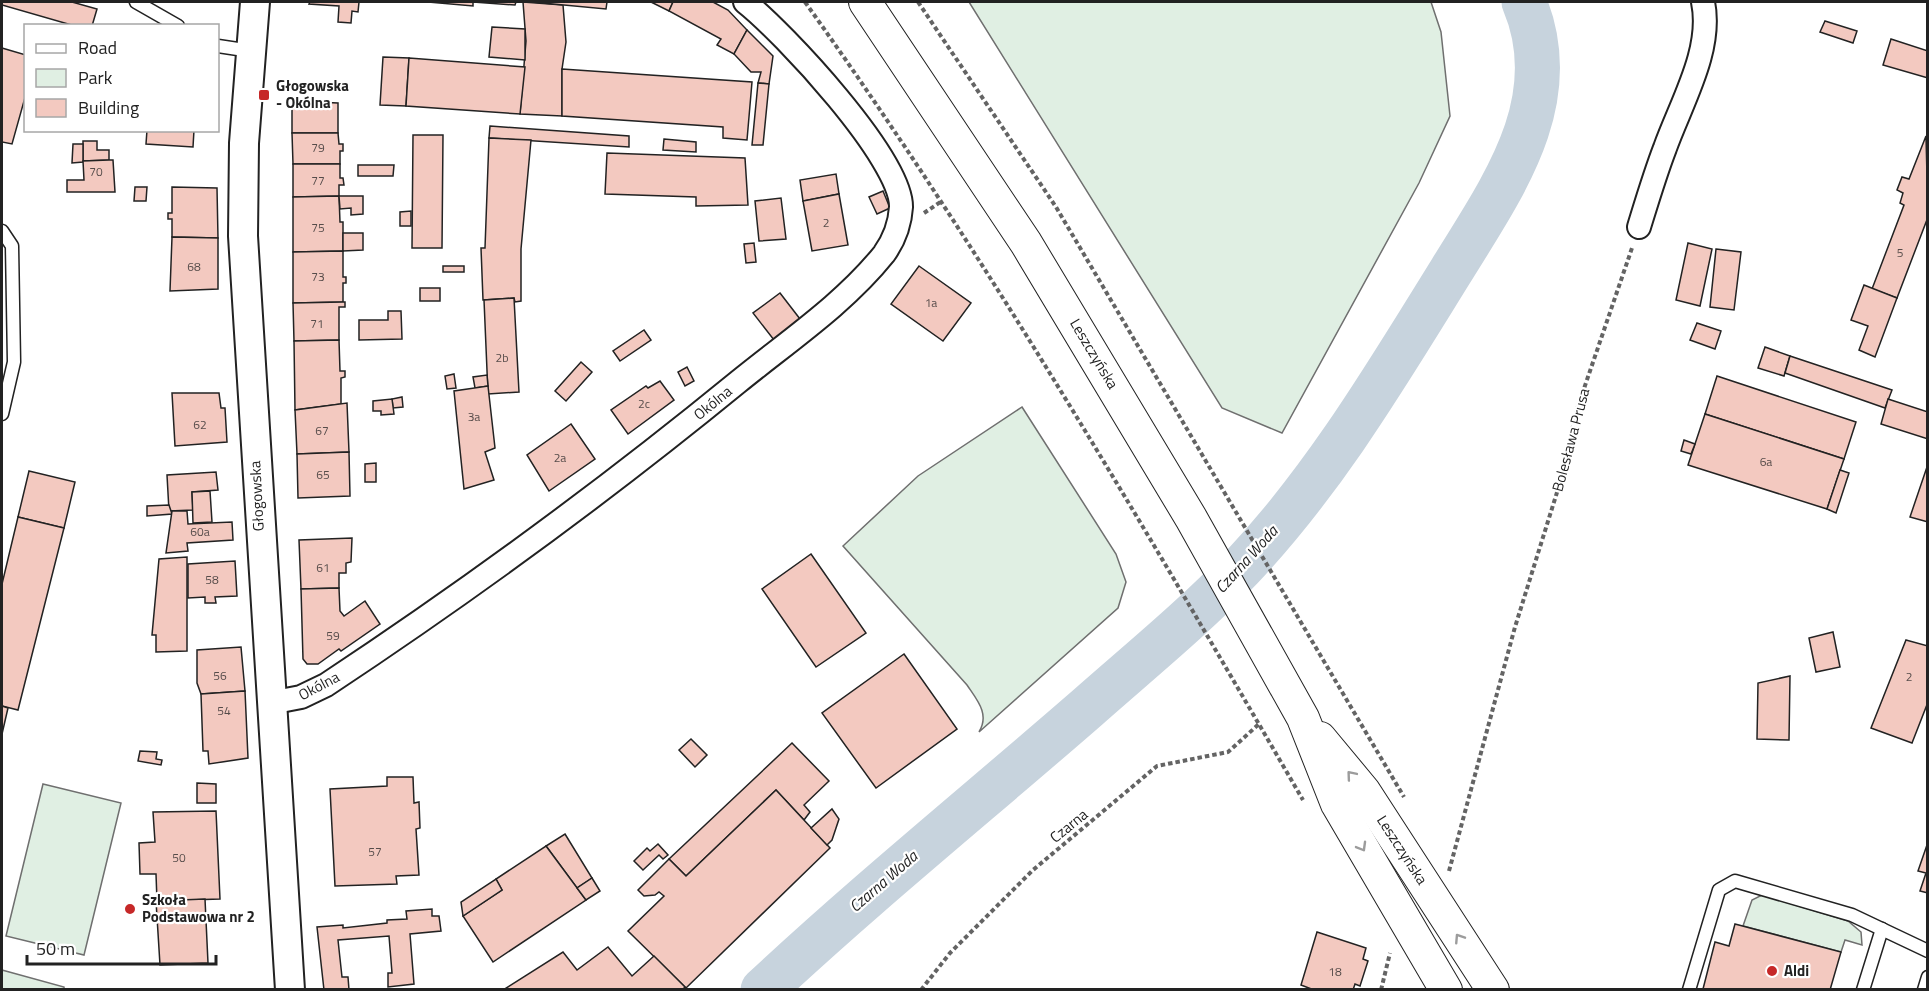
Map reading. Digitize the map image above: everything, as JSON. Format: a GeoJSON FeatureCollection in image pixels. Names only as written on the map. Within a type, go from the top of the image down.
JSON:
{"type":"FeatureCollection","features":[{"type":"Feature","properties":{"kind":"main road","name":"Leszczyńska"},"geometry":{"type":"LineString","coordinates":[[866,2],[1026,243],[1191,518],[1303,718],[1337,804],[1446,990]]}},
{"type":"Feature","properties":{"kind":"main road","name":"Leszczyńska"},"geometry":{"type":"LineString","coordinates":[[1303,718],[1364,791],[1493,990]]}},
{"type":"Feature","properties":{"kind":"street","name":"Głogowska"},"geometry":{"type":"LineString","coordinates":[[255,2],[244,142],[243,236],[270,703],[290,990]]}},
{"type":"Feature","properties":{"kind":"street","name":"Okólna"},"geometry":{"type":"LineString","coordinates":[[270,703],[304,696],[326,685],[557,524],[675,434],[810,323],[865,275],[888,248],[896,232],[901,207],[890,173],[858,125],[812,67],[774,25],[745,2]]}},
{"type":"Feature","properties":{"kind":"street"},"geometry":{"type":"LineString","coordinates":[[1639,227],[1657,168],[1702,47],[1706,21],[1703,2]]}},
{"type":"Feature","properties":{"kind":"lane"},"geometry":{"type":"LineString","coordinates":[[135,2],[174,24]]}},
{"type":"Feature","properties":{"kind":"lane"},"geometry":{"type":"LineString","coordinates":[[219,46],[251,51]]}},
{"type":"Feature","properties":{"kind":"lane"},"geometry":{"type":"LineString","coordinates":[[2,231],[12,246],[14,362],[2,414]]}},
{"type":"Feature","properties":{"kind":"lane"},"geometry":{"type":"LineString","coordinates":[[1689,990],[1719,890],[1735,881],[1852,915],[1928,951]]}},
{"type":"Feature","properties":{"kind":"lane"},"geometry":{"type":"LineString","coordinates":[[1863,990],[1882,929]]}},
{"type":"Feature","properties":{"kind":"lane"},"geometry":{"type":"LineString","coordinates":[[1924,990],[1928,977]]}},
{"type":"Feature","properties":{"kind":"path","name":"Czarna"},"geometry":{"type":"LineString","coordinates":[[805,2],[875,99],[1020,323],[1258,724],[1227,752],[1157,766],[1074,838],[1033,870],[950,953],[923,989]]}},
{"type":"Feature","properties":{"kind":"path"},"geometry":{"type":"LineString","coordinates":[[918,2],[1056,207],[1221,483],[1326,665]]}},
{"type":"Feature","properties":{"kind":"path","name":"Bolesława Prusa"},"geometry":{"type":"LineString","coordinates":[[1446,883],[1515,627],[1559,486],[1577,409],[1639,227]]}},
{"type":"Feature","properties":{"kind":"path"},"geometry":{"type":"LineString","coordinates":[[1379,988],[1391,952]]}},
{"type":"Feature","properties":{"kind":"green space"},"geometry":{"type":"Polygon","coordinates":[[[969,2],[1431,2],[1441,32],[1450,116],[1419,183],[1282,433],[1222,408],[969,2]]]}},
{"type":"Feature","properties":{"kind":"green space"},"geometry":{"type":"Polygon","coordinates":[[[1022,407],[1116,554],[1126,582],[1118,608],[979,732],[983,713],[967,685],[843,546],[918,476],[1022,407]]]}},
{"type":"Feature","properties":{"kind":"green space"},"geometry":{"type":"Polygon","coordinates":[[[43,784],[121,803],[84,955],[6,936],[43,784]]]}},
{"type":"Feature","properties":{"kind":"green space"},"geometry":{"type":"Polygon","coordinates":[[[1762,895],[1848,921],[1861,932],[1862,945],[1845,940],[1841,952],[1743,926],[1752,900],[1762,895]]]}},
{"type":"Feature","properties":{"kind":"green space"},"geometry":{"type":"Polygon","coordinates":[[[2,970],[64,987],[64,989],[2,989],[2,970]]]}},
{"type":"Feature","properties":{"kind":"building"},"geometry":{"type":"Polygon","coordinates":[[[2,2],[72,2],[97,9],[93,24],[68,24],[2,5],[2,2]]]}},
{"type":"Feature","properties":{"kind":"building"},"geometry":{"type":"Polygon","coordinates":[[[310,2],[359,2],[358,12],[352,11],[351,23],[338,22],[339,6],[309,4],[310,2]]]}},
{"type":"Feature","properties":{"kind":"building"},"geometry":{"type":"Polygon","coordinates":[[[428,2],[473,2],[473,6],[428,2]]]}},
{"type":"Feature","properties":{"kind":"building"},"geometry":{"type":"Polygon","coordinates":[[[473,2],[516,2],[515,5],[473,2]]]}},
{"type":"Feature","properties":{"kind":"building"},"geometry":{"type":"Polygon","coordinates":[[[523,2],[563,5],[566,42],[562,69],[562,116],[520,114],[526,41],[523,2]]]}},
{"type":"Feature","properties":{"kind":"building"},"geometry":{"type":"Polygon","coordinates":[[[532,2],[607,2],[606,9],[532,2]]]}},
{"type":"Feature","properties":{"kind":"building"},"geometry":{"type":"Polygon","coordinates":[[[651,2],[673,2],[669,11],[651,2]]]}},
{"type":"Feature","properties":{"kind":"building"},"geometry":{"type":"Polygon","coordinates":[[[673,2],[713,2],[728,10],[747,30],[734,54],[717,45],[721,39],[669,11],[673,2]]]}},
{"type":"Feature","properties":{"kind":"building"},"geometry":{"type":"Polygon","coordinates":[[[1825,21],[1857,31],[1853,43],[1820,32],[1825,21]]]}},
{"type":"Feature","properties":{"kind":"building"},"geometry":{"type":"Polygon","coordinates":[[[492,27],[525,29],[525,60],[489,57],[492,27]]]}},
{"type":"Feature","properties":{"kind":"building"},"geometry":{"type":"Polygon","coordinates":[[[747,30],[773,56],[769,84],[758,83],[761,72],[751,72],[734,54],[747,30]]]}},
{"type":"Feature","properties":{"kind":"building"},"geometry":{"type":"Polygon","coordinates":[[[1891,39],[1928,51],[1928,78],[1883,65],[1891,39]]]}},
{"type":"Feature","properties":{"kind":"building"},"geometry":{"type":"Polygon","coordinates":[[[2,48],[24,54],[24,101],[12,144],[2,142],[2,48]]]}},
{"type":"Feature","properties":{"kind":"building"},"geometry":{"type":"Polygon","coordinates":[[[383,57],[409,58],[406,106],[380,105],[383,57]]]}},
{"type":"Feature","properties":{"kind":"building"},"geometry":{"type":"Polygon","coordinates":[[[409,58],[525,67],[520,114],[406,106],[409,58]]]}},
{"type":"Feature","properties":{"kind":"building"},"geometry":{"type":"Polygon","coordinates":[[[562,69],[752,82],[747,140],[723,138],[723,127],[562,116],[562,69]]]}},
{"type":"Feature","properties":{"kind":"building"},"geometry":{"type":"Polygon","coordinates":[[[758,83],[769,84],[763,145],[752,145],[758,83]]]}},
{"type":"Feature","properties":{"kind":"building"},"geometry":{"type":"Polygon","coordinates":[[[292,101],[338,103],[338,133],[292,133],[292,101]]]}},
{"type":"Feature","properties":{"kind":"building"},"geometry":{"type":"Polygon","coordinates":[[[490,126],[629,136],[629,147],[489,138],[490,126]]]}},
{"type":"Feature","properties":{"kind":"building"},"geometry":{"type":"Polygon","coordinates":[[[147,132],[194,132],[193,147],[146,144],[147,132]]]}},
{"type":"Feature","properties":{"kind":"building"},"geometry":{"type":"Polygon","coordinates":[[[292,133],[338,133],[339,144],[343,144],[343,151],[340,151],[340,164],[293,164],[292,133]]]}},
{"type":"Feature","properties":{"kind":"building"},"geometry":{"type":"Polygon","coordinates":[[[413,135],[443,135],[442,248],[412,248],[413,135]]]}},
{"type":"Feature","properties":{"kind":"building"},"geometry":{"type":"Polygon","coordinates":[[[1926,136],[1928,217],[1897,298],[1872,289],[1904,205],[1900,203],[1903,193],[1897,190],[1902,177],[1909,179],[1926,136]]]}},
{"type":"Feature","properties":{"kind":"building"},"geometry":{"type":"Polygon","coordinates":[[[489,138],[531,140],[521,249],[521,301],[515,302],[514,298],[483,300],[481,248],[485,248],[489,138]]]}},
{"type":"Feature","properties":{"kind":"building"},"geometry":{"type":"Polygon","coordinates":[[[664,139],[696,142],[696,152],[663,150],[664,139]]]}},
{"type":"Feature","properties":{"kind":"building"},"geometry":{"type":"Polygon","coordinates":[[[83,141],[97,141],[97,150],[109,150],[109,160],[83,161],[83,141]]]}},
{"type":"Feature","properties":{"kind":"building"},"geometry":{"type":"Polygon","coordinates":[[[73,144],[83,144],[83,162],[72,163],[73,144]]]}},
{"type":"Feature","properties":{"kind":"building"},"geometry":{"type":"Polygon","coordinates":[[[607,153],[745,158],[748,205],[696,206],[696,197],[605,194],[607,153]]]}},
{"type":"Feature","properties":{"kind":"building"},"geometry":{"type":"Polygon","coordinates":[[[113,160],[115,192],[67,192],[67,180],[84,180],[83,161],[113,160]]]}},
{"type":"Feature","properties":{"kind":"building"},"geometry":{"type":"Polygon","coordinates":[[[293,164],[340,164],[340,178],[343,178],[344,185],[339,185],[339,196],[293,197],[293,164]]]}},
{"type":"Feature","properties":{"kind":"building"},"geometry":{"type":"Polygon","coordinates":[[[358,165],[394,165],[393,176],[358,176],[358,165]]]}},
{"type":"Feature","properties":{"kind":"building"},"geometry":{"type":"Polygon","coordinates":[[[836,174],[839,194],[803,201],[800,180],[836,174]]]}},
{"type":"Feature","properties":{"kind":"building"},"geometry":{"type":"Polygon","coordinates":[[[135,187],[147,187],[146,201],[134,201],[135,187]]]}},
{"type":"Feature","properties":{"kind":"building"},"geometry":{"type":"Polygon","coordinates":[[[172,187],[217,188],[218,238],[172,237],[172,219],[168,219],[168,213],[172,213],[172,187]]]}},
{"type":"Feature","properties":{"kind":"building"},"geometry":{"type":"Polygon","coordinates":[[[883,191],[890,208],[877,214],[869,197],[883,191]]]}},
{"type":"Feature","properties":{"kind":"building"},"geometry":{"type":"Polygon","coordinates":[[[839,194],[848,245],[812,251],[803,201],[839,194]]]}},
{"type":"Feature","properties":{"kind":"building"},"geometry":{"type":"Polygon","coordinates":[[[339,196],[340,222],[343,222],[343,251],[293,252],[293,197],[339,196]]]}},
{"type":"Feature","properties":{"kind":"building"},"geometry":{"type":"Polygon","coordinates":[[[339,196],[363,196],[363,214],[351,215],[351,208],[340,209],[339,196]]]}},
{"type":"Feature","properties":{"kind":"building"},"geometry":{"type":"Polygon","coordinates":[[[781,198],[786,239],[759,241],[755,201],[781,198]]]}},
{"type":"Feature","properties":{"kind":"building"},"geometry":{"type":"Polygon","coordinates":[[[411,211],[411,226],[400,226],[400,212],[411,211]]]}},
{"type":"Feature","properties":{"kind":"building"},"geometry":{"type":"Polygon","coordinates":[[[343,233],[363,233],[363,250],[343,251],[343,233]]]}},
{"type":"Feature","properties":{"kind":"building"},"geometry":{"type":"Polygon","coordinates":[[[172,237],[218,238],[218,289],[170,291],[172,237]]]}},
{"type":"Feature","properties":{"kind":"building"},"geometry":{"type":"Polygon","coordinates":[[[754,243],[756,262],[746,263],[744,244],[754,243]]]}},
{"type":"Feature","properties":{"kind":"building"},"geometry":{"type":"Polygon","coordinates":[[[1688,243],[1712,249],[1700,306],[1676,300],[1688,243]]]}},
{"type":"Feature","properties":{"kind":"building"},"geometry":{"type":"Polygon","coordinates":[[[1716,249],[1741,252],[1734,310],[1710,307],[1716,249]]]}},
{"type":"Feature","properties":{"kind":"building"},"geometry":{"type":"Polygon","coordinates":[[[343,251],[343,277],[346,277],[346,283],[343,283],[343,302],[293,303],[293,252],[343,251]]]}},
{"type":"Feature","properties":{"kind":"building"},"geometry":{"type":"Polygon","coordinates":[[[443,266],[464,266],[464,272],[443,272],[443,266]]]}},
{"type":"Feature","properties":{"kind":"building"},"geometry":{"type":"Polygon","coordinates":[[[919,266],[971,303],[943,341],[891,304],[919,266]]]}},
{"type":"Feature","properties":{"kind":"building"},"geometry":{"type":"Polygon","coordinates":[[[1864,285],[1897,298],[1875,357],[1859,350],[1868,326],[1851,320],[1864,285]]]}},
{"type":"Feature","properties":{"kind":"building"},"geometry":{"type":"Polygon","coordinates":[[[420,288],[440,288],[440,301],[420,301],[420,288]]]}},
{"type":"Feature","properties":{"kind":"building"},"geometry":{"type":"Polygon","coordinates":[[[780,293],[800,319],[774,340],[753,313],[780,293]]]}},
{"type":"Feature","properties":{"kind":"building"},"geometry":{"type":"Polygon","coordinates":[[[514,298],[519,392],[488,394],[484,300],[514,298]]]}},
{"type":"Feature","properties":{"kind":"building"},"geometry":{"type":"Polygon","coordinates":[[[345,302],[345,307],[339,307],[339,340],[294,341],[293,303],[345,302]]]}},
{"type":"Feature","properties":{"kind":"building"},"geometry":{"type":"Polygon","coordinates":[[[388,311],[401,311],[402,339],[359,340],[359,320],[388,320],[388,311]]]}},
{"type":"Feature","properties":{"kind":"building"},"geometry":{"type":"Polygon","coordinates":[[[1697,323],[1721,331],[1715,349],[1690,340],[1697,323]]]}},
{"type":"Feature","properties":{"kind":"building"},"geometry":{"type":"Polygon","coordinates":[[[644,330],[651,340],[620,361],[613,351],[644,330]]]}},
{"type":"Feature","properties":{"kind":"building"},"geometry":{"type":"Polygon","coordinates":[[[339,340],[340,371],[345,371],[345,377],[341,378],[341,404],[295,410],[294,341],[339,340]]]}},
{"type":"Feature","properties":{"kind":"building"},"geometry":{"type":"Polygon","coordinates":[[[1765,347],[1790,356],[1784,376],[1758,368],[1765,347]]]}},
{"type":"Feature","properties":{"kind":"building"},"geometry":{"type":"Polygon","coordinates":[[[1790,356],[1892,390],[1885,408],[1785,373],[1790,356]]]}},
{"type":"Feature","properties":{"kind":"building"},"geometry":{"type":"Polygon","coordinates":[[[581,362],[592,372],[566,401],[555,391],[581,362]]]}},
{"type":"Feature","properties":{"kind":"building"},"geometry":{"type":"Polygon","coordinates":[[[687,367],[694,381],[685,386],[678,372],[687,367]]]}},
{"type":"Feature","properties":{"kind":"building"},"geometry":{"type":"Polygon","coordinates":[[[454,374],[456,388],[447,389],[445,376],[454,374]]]}},
{"type":"Feature","properties":{"kind":"building"},"geometry":{"type":"Polygon","coordinates":[[[487,375],[488,386],[475,388],[473,377],[487,375]]]}},
{"type":"Feature","properties":{"kind":"building"},"geometry":{"type":"Polygon","coordinates":[[[1717,376],[1856,422],[1844,459],[1705,414],[1717,376]]]}},
{"type":"Feature","properties":{"kind":"building"},"geometry":{"type":"Polygon","coordinates":[[[660,381],[674,400],[628,434],[611,410],[646,386],[648,388],[660,381]]]}},
{"type":"Feature","properties":{"kind":"building"},"geometry":{"type":"Polygon","coordinates":[[[488,386],[495,448],[485,452],[494,480],[464,489],[454,391],[488,386]]]}},
{"type":"Feature","properties":{"kind":"building"},"geometry":{"type":"Polygon","coordinates":[[[172,393],[219,393],[221,408],[225,408],[227,442],[175,446],[172,393]]]}},
{"type":"Feature","properties":{"kind":"building"},"geometry":{"type":"Polygon","coordinates":[[[402,397],[403,407],[393,408],[392,399],[402,397]]]}},
{"type":"Feature","properties":{"kind":"building"},"geometry":{"type":"Polygon","coordinates":[[[392,399],[394,414],[381,415],[381,411],[373,411],[373,401],[392,399]]]}},
{"type":"Feature","properties":{"kind":"building"},"geometry":{"type":"Polygon","coordinates":[[[1888,399],[1928,412],[1928,439],[1881,424],[1888,399]]]}},
{"type":"Feature","properties":{"kind":"building"},"geometry":{"type":"Polygon","coordinates":[[[347,403],[349,452],[297,454],[295,410],[347,403]]]}},
{"type":"Feature","properties":{"kind":"building"},"geometry":{"type":"Polygon","coordinates":[[[1705,414],[1844,459],[1827,509],[1688,465],[1705,414]]]}},
{"type":"Feature","properties":{"kind":"building"},"geometry":{"type":"Polygon","coordinates":[[[571,424],[595,459],[549,491],[527,455],[571,424]]]}},
{"type":"Feature","properties":{"kind":"building"},"geometry":{"type":"Polygon","coordinates":[[[1684,440],[1695,444],[1691,454],[1681,451],[1684,440]]]}},
{"type":"Feature","properties":{"kind":"building"},"geometry":{"type":"Polygon","coordinates":[[[349,452],[350,496],[298,498],[297,454],[349,452]]]}},
{"type":"Feature","properties":{"kind":"building"},"geometry":{"type":"Polygon","coordinates":[[[376,463],[376,482],[365,482],[365,464],[376,463]]]}},
{"type":"Feature","properties":{"kind":"building"},"geometry":{"type":"Polygon","coordinates":[[[1928,464],[1928,522],[1910,517],[1928,464]]]}},
{"type":"Feature","properties":{"kind":"building"},"geometry":{"type":"Polygon","coordinates":[[[1840,470],[1849,473],[1836,513],[1827,509],[1840,470]]]}},
{"type":"Feature","properties":{"kind":"building"},"geometry":{"type":"Polygon","coordinates":[[[29,471],[75,482],[64,528],[18,517],[29,471]]]}},
{"type":"Feature","properties":{"kind":"building"},"geometry":{"type":"Polygon","coordinates":[[[216,472],[218,490],[192,492],[193,510],[169,511],[167,475],[216,472]]]}},
{"type":"Feature","properties":{"kind":"building"},"geometry":{"type":"Polygon","coordinates":[[[210,491],[212,522],[193,523],[192,492],[210,491]]]}},
{"type":"Feature","properties":{"kind":"building"},"geometry":{"type":"Polygon","coordinates":[[[169,505],[172,514],[147,516],[147,506],[169,505]]]}},
{"type":"Feature","properties":{"kind":"building"},"geometry":{"type":"Polygon","coordinates":[[[172,511],[187,511],[188,524],[232,522],[233,540],[187,543],[188,551],[166,553],[172,511]]]}},
{"type":"Feature","properties":{"kind":"building"},"geometry":{"type":"Polygon","coordinates":[[[18,517],[64,528],[18,710],[2,706],[2,584],[18,517]]]}},
{"type":"Feature","properties":{"kind":"building"},"geometry":{"type":"Polygon","coordinates":[[[352,538],[351,562],[346,563],[346,573],[339,573],[339,588],[301,589],[299,540],[352,538]]]}},
{"type":"Feature","properties":{"kind":"building"},"geometry":{"type":"Polygon","coordinates":[[[811,554],[866,633],[816,667],[762,589],[811,554]]]}},
{"type":"Feature","properties":{"kind":"building"},"geometry":{"type":"Polygon","coordinates":[[[187,557],[187,651],[156,652],[156,635],[152,635],[159,559],[187,557]]]}},
{"type":"Feature","properties":{"kind":"building"},"geometry":{"type":"Polygon","coordinates":[[[235,561],[237,596],[215,597],[216,603],[205,603],[205,597],[188,598],[188,564],[235,561]]]}},
{"type":"Feature","properties":{"kind":"building"},"geometry":{"type":"Polygon","coordinates":[[[339,588],[340,611],[344,616],[365,601],[380,624],[318,664],[307,664],[303,659],[301,589],[339,588]]]}},
{"type":"Feature","properties":{"kind":"building"},"geometry":{"type":"Polygon","coordinates":[[[1833,632],[1840,667],[1816,672],[1809,638],[1833,632]]]}},
{"type":"Feature","properties":{"kind":"building"},"geometry":{"type":"Polygon","coordinates":[[[1906,640],[1928,646],[1928,702],[1912,743],[1871,728],[1906,640]]]}},
{"type":"Feature","properties":{"kind":"building"},"geometry":{"type":"Polygon","coordinates":[[[241,647],[245,691],[201,694],[197,683],[197,650],[241,647]]]}},
{"type":"Feature","properties":{"kind":"building"},"geometry":{"type":"Polygon","coordinates":[[[904,654],[957,729],[876,788],[822,713],[904,654]]]}},
{"type":"Feature","properties":{"kind":"building"},"geometry":{"type":"Polygon","coordinates":[[[1790,676],[1789,740],[1757,739],[1758,683],[1790,676]]]}},
{"type":"Feature","properties":{"kind":"building"},"geometry":{"type":"Polygon","coordinates":[[[245,691],[248,758],[209,764],[208,751],[203,751],[201,694],[245,691]]]}},
{"type":"Feature","properties":{"kind":"building"},"geometry":{"type":"Polygon","coordinates":[[[2,706],[8,708],[2,734],[2,706]]]}},
{"type":"Feature","properties":{"kind":"building"},"geometry":{"type":"Polygon","coordinates":[[[691,739],[707,755],[695,767],[679,750],[691,739]]]}},
{"type":"Feature","properties":{"kind":"building"},"geometry":{"type":"Polygon","coordinates":[[[792,743],[829,781],[804,805],[810,812],[804,820],[776,790],[686,876],[669,859],[792,743]]]}},
{"type":"Feature","properties":{"kind":"building"},"geometry":{"type":"Polygon","coordinates":[[[140,751],[157,752],[156,759],[162,760],[161,765],[138,761],[140,751]]]}},
{"type":"Feature","properties":{"kind":"building"},"geometry":{"type":"Polygon","coordinates":[[[387,777],[413,777],[414,803],[419,802],[420,828],[416,829],[419,875],[396,876],[397,884],[335,886],[330,789],[387,786],[387,777]]]}},
{"type":"Feature","properties":{"kind":"building"},"geometry":{"type":"Polygon","coordinates":[[[197,783],[216,784],[216,803],[197,803],[197,783]]]}},
{"type":"Feature","properties":{"kind":"building"},"geometry":{"type":"Polygon","coordinates":[[[776,790],[830,848],[686,988],[628,931],[664,896],[659,892],[655,895],[644,896],[638,890],[669,859],[686,876],[776,790]]]}},
{"type":"Feature","properties":{"kind":"building"},"geometry":{"type":"Polygon","coordinates":[[[832,809],[839,819],[832,840],[827,845],[811,828],[832,809]]]}},
{"type":"Feature","properties":{"kind":"building"},"geometry":{"type":"Polygon","coordinates":[[[216,811],[220,899],[157,901],[156,874],[140,874],[139,843],[155,842],[153,812],[216,811]]]}},
{"type":"Feature","properties":{"kind":"building"},"geometry":{"type":"Polygon","coordinates":[[[565,834],[592,878],[577,888],[546,846],[565,834]]]}},
{"type":"Feature","properties":{"kind":"building"},"geometry":{"type":"Polygon","coordinates":[[[1928,842],[1928,893],[1920,891],[1926,873],[1918,871],[1928,842]]]}},
{"type":"Feature","properties":{"kind":"building"},"geometry":{"type":"Polygon","coordinates":[[[658,844],[668,855],[663,859],[659,855],[643,870],[634,861],[647,848],[650,851],[658,844]]]}},
{"type":"Feature","properties":{"kind":"building"},"geometry":{"type":"Polygon","coordinates":[[[546,846],[586,900],[493,962],[463,916],[502,890],[496,879],[546,846]]]}},
{"type":"Feature","properties":{"kind":"building"},"geometry":{"type":"Polygon","coordinates":[[[592,878],[600,891],[586,900],[577,888],[592,878]]]}},
{"type":"Feature","properties":{"kind":"building"},"geometry":{"type":"Polygon","coordinates":[[[496,879],[502,890],[463,916],[461,902],[496,879]]]}},
{"type":"Feature","properties":{"kind":"building"},"geometry":{"type":"Polygon","coordinates":[[[205,899],[208,963],[160,965],[156,901],[205,899]]]}},
{"type":"Feature","properties":{"kind":"building"},"geometry":{"type":"Polygon","coordinates":[[[432,909],[432,916],[439,916],[441,931],[410,934],[414,984],[388,987],[388,973],[392,973],[389,936],[338,940],[342,977],[348,977],[349,990],[324,990],[317,927],[343,925],[343,928],[387,923],[387,920],[407,919],[406,911],[432,909]]]}},
{"type":"Feature","properties":{"kind":"building","name":"Aldi"},"geometry":{"type":"Polygon","coordinates":[[[1735,924],[1841,952],[1830,990],[1703,989],[1715,942],[1729,946],[1735,924]]]}},
{"type":"Feature","properties":{"kind":"building"},"geometry":{"type":"Polygon","coordinates":[[[1317,932],[1366,948],[1363,959],[1368,961],[1360,986],[1355,984],[1353,990],[1314,990],[1301,985],[1317,932]]]}},
{"type":"Feature","properties":{"kind":"building"},"geometry":{"type":"Polygon","coordinates":[[[608,947],[632,976],[654,956],[685,987],[682,990],[503,990],[563,952],[577,970],[608,947]]]}},
{"type":"Feature","properties":{"kind":"waterway","name":"Czarna Woda"},"geometry":{"type":"LineString","coordinates":[[763,990],[883,882],[1185,622],[1241,568],[1300,499],[1379,387],[1471,240],[1508,176],[1533,109],[1537,74],[1535,39],[1524,2]]}},
{"type":"Feature","properties":{"kind":"place","name":"Głogowska - Okólna"},"geometry":{"type":"Point","coordinates":[264,95]}},
{"type":"Feature","properties":{"kind":"place","name":"Szkoła Podstawowa nr 2"},"geometry":{"type":"Point","coordinates":[130,909]}},
{"type":"Feature","properties":{"kind":"place","name":"Aldi"},"geometry":{"type":"Point","coordinates":[1772,971]}}]}
